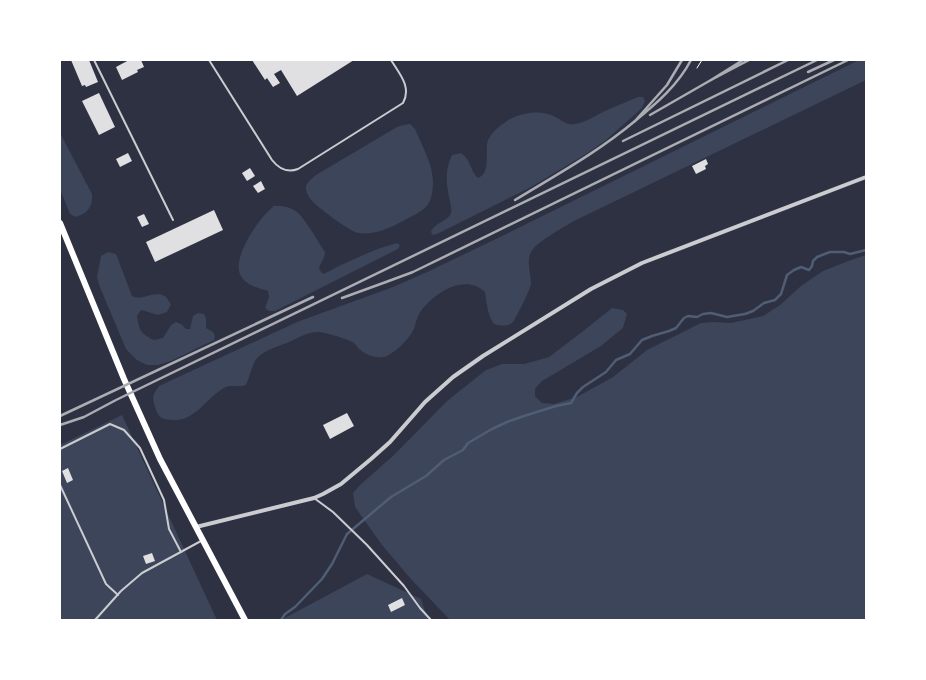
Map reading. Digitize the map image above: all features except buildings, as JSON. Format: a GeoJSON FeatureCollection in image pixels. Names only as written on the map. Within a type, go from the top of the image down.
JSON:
{"type":"FeatureCollection","features":[{"type":"Feature","properties":{"kind":"main road"},"geometry":{"type":"LineString","coordinates":[[60,223],[160,459],[245,620]]}},
{"type":"Feature","properties":{"kind":"street"},"geometry":{"type":"LineString","coordinates":[[196,527],[324,494],[352,476],[390,442],[424,402],[460,372],[591,289],[642,263],[866,177]]}},
{"type":"Feature","properties":{"kind":"lane"},"geometry":{"type":"LineString","coordinates":[[94,60],[174,220]]}},
{"type":"Feature","properties":{"kind":"lane"},"geometry":{"type":"LineString","coordinates":[[209,60],[272,160],[281,169],[293,171],[402,103],[407,87],[391,60]]}},
{"type":"Feature","properties":{"kind":"lane"},"geometry":{"type":"LineString","coordinates":[[60,449],[110,424],[124,430],[140,448],[164,500],[169,529],[181,552]]}},
{"type":"Feature","properties":{"kind":"lane"},"geometry":{"type":"LineString","coordinates":[[60,485],[106,584],[118,596]]}},
{"type":"Feature","properties":{"kind":"lane"},"geometry":{"type":"LineString","coordinates":[[314,498],[334,512],[367,545],[404,586],[431,620]]}},
{"type":"Feature","properties":{"kind":"lane"},"geometry":{"type":"LineString","coordinates":[[95,620],[142,573],[203,540]]}},
{"type":"Feature","properties":{"kind":"path"},"geometry":{"type":"LineString","coordinates":[[698,68],[702,60]]}},
{"type":"Feature","properties":{"kind":"shaded area"},"geometry":{"type":"Polygon","coordinates":[[[859,60],[866,60],[866,80],[574,221],[541,242],[533,249],[529,257],[530,287],[515,319],[509,325],[494,324],[489,313],[485,292],[469,284],[451,287],[434,297],[427,304],[420,313],[409,337],[399,348],[387,356],[369,355],[359,349],[354,343],[336,336],[321,332],[311,333],[260,355],[254,363],[246,385],[224,388],[187,417],[180,420],[168,420],[162,418],[157,411],[153,396],[159,386],[297,322],[393,287],[427,272],[859,60]]]}},
{"type":"Feature","properties":{"kind":"shaded area"},"geometry":{"type":"Polygon","coordinates":[[[638,97],[643,97],[645,101],[642,108],[606,140],[586,154],[531,187],[432,235],[431,231],[433,228],[451,213],[447,176],[448,165],[452,155],[461,153],[469,162],[478,178],[485,171],[488,140],[498,128],[510,119],[536,112],[546,113],[568,124],[575,124],[586,121],[638,97]]]}},
{"type":"Feature","properties":{"kind":"shaded area"},"geometry":{"type":"Polygon","coordinates":[[[410,124],[415,129],[426,153],[433,177],[431,198],[423,210],[383,230],[364,234],[348,228],[310,199],[306,185],[316,175],[397,127],[410,124]]]}},
{"type":"Feature","properties":{"kind":"shaded area"},"geometry":{"type":"Polygon","coordinates":[[[60,133],[92,194],[92,202],[89,208],[76,217],[70,214],[60,189],[60,133]]]}},
{"type":"Feature","properties":{"kind":"shaded area"},"geometry":{"type":"Polygon","coordinates":[[[274,206],[292,209],[306,222],[325,252],[319,269],[323,274],[375,250],[397,243],[400,245],[398,249],[275,311],[269,311],[265,308],[269,297],[268,291],[246,282],[241,276],[239,269],[240,259],[248,238],[261,219],[274,206]]]}},
{"type":"Feature","properties":{"kind":"shaded area"},"geometry":{"type":"Polygon","coordinates":[[[108,252],[116,254],[132,296],[140,297],[158,294],[166,297],[171,304],[167,312],[158,315],[141,310],[137,316],[140,328],[146,336],[154,340],[163,338],[171,325],[176,322],[186,329],[190,329],[193,316],[198,313],[204,314],[206,328],[213,332],[214,340],[171,361],[158,365],[147,365],[137,360],[126,349],[99,285],[97,277],[101,256],[108,252]]]}},
{"type":"Feature","properties":{"kind":"shaded area"},"geometry":{"type":"Polygon","coordinates":[[[866,255],[866,620],[450,620],[382,545],[355,507],[353,493],[360,485],[394,455],[447,401],[486,370],[502,364],[524,364],[549,357],[612,308],[623,310],[627,314],[623,328],[601,346],[542,381],[535,389],[535,396],[542,403],[554,404],[577,397],[613,377],[647,350],[701,323],[731,323],[763,316],[823,271],[866,255]]]}},
{"type":"Feature","properties":{"kind":"shaded area"},"geometry":{"type":"Polygon","coordinates":[[[122,415],[217,620],[60,620],[60,445],[122,415]]]}},
{"type":"Feature","properties":{"kind":"shaded area"},"geometry":{"type":"Polygon","coordinates":[[[367,574],[421,599],[428,620],[281,620],[367,574]]]}},
{"type":"Feature","properties":{"kind":"waterway"},"geometry":{"type":"LineString","coordinates":[[281,620],[322,579],[347,534],[391,497],[426,476],[444,460],[463,450],[468,443],[507,422],[571,403],[583,387],[606,372],[616,360],[630,354],[642,340],[676,328],[688,316],[697,317],[711,313],[727,317],[745,314],[764,303],[775,300],[781,294],[787,275],[801,267],[809,270],[817,257],[830,252],[850,254],[866,250]]}},
{"type":"Feature","properties":{"kind":"railway"},"geometry":{"type":"LineString","coordinates":[[682,60],[667,85],[635,121],[673,86],[691,60]]}},
{"type":"Feature","properties":{"kind":"railway"},"geometry":{"type":"LineString","coordinates":[[743,60],[711,80],[749,60]]}},
{"type":"Feature","properties":{"kind":"railway"},"geometry":{"type":"LineString","coordinates":[[623,141],[788,60]]}},
{"type":"Feature","properties":{"kind":"railway"},"geometry":{"type":"LineString","coordinates":[[60,425],[84,417],[817,60]]}},
{"type":"Feature","properties":{"kind":"railway"},"geometry":{"type":"LineString","coordinates":[[808,72],[834,60]]}},
{"type":"Feature","properties":{"kind":"railway"},"geometry":{"type":"LineString","coordinates":[[342,298],[413,272],[848,60]]}},
{"type":"Feature","properties":{"kind":"railway"},"geometry":{"type":"LineString","coordinates":[[650,115],[711,80]]}},
{"type":"Feature","properties":{"kind":"railway"},"geometry":{"type":"LineString","coordinates":[[515,200],[592,153],[635,121]]}},
{"type":"Feature","properties":{"kind":"railway"},"geometry":{"type":"LineString","coordinates":[[60,416],[313,297]]}}]}
